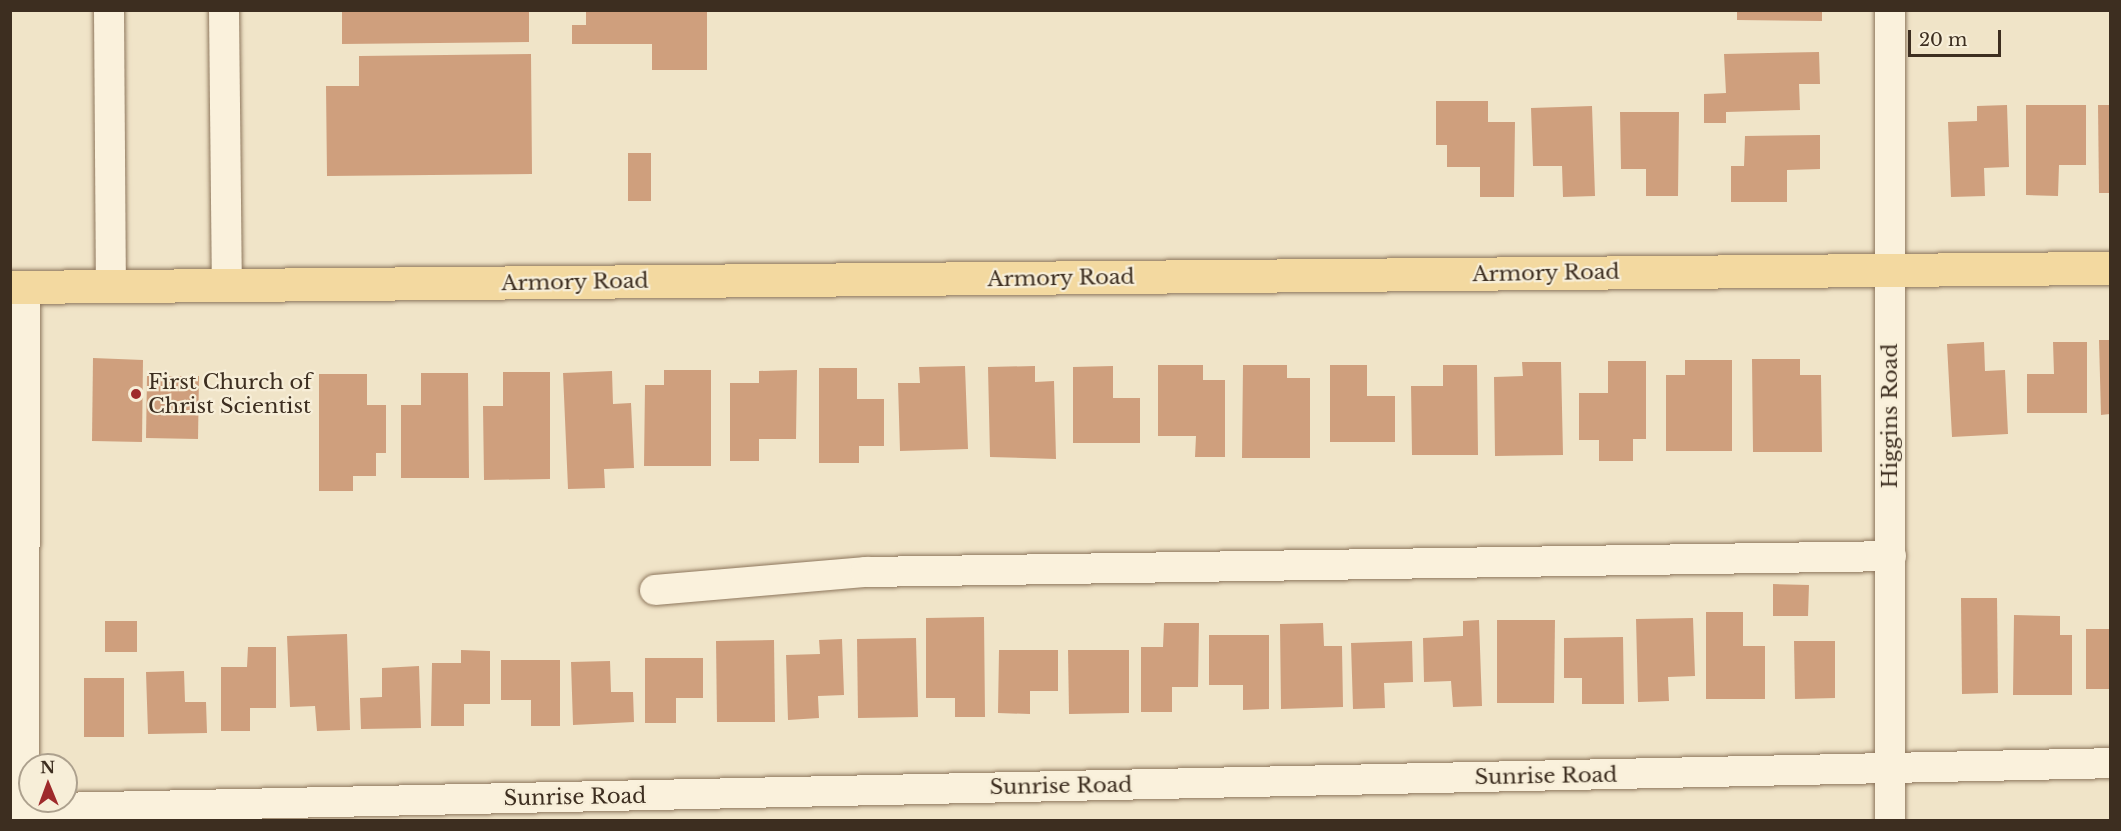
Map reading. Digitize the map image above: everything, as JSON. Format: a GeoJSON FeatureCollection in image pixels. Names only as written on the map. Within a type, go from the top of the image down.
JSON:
{"type":"FeatureCollection","features":[{"type":"Feature","properties":{"kind":"main road","name":"Armory Road"},"geometry":{"type":"LineString","coordinates":[[18,287],[2110,268]]}},
{"type":"Feature","properties":{"kind":"street"},"geometry":{"type":"LineString","coordinates":[[109,10],[111,286]]}},
{"type":"Feature","properties":{"kind":"street"},"geometry":{"type":"LineString","coordinates":[[224,10],[227,285]]}},
{"type":"Feature","properties":{"kind":"street","name":"Higgins Road"},"geometry":{"type":"LineString","coordinates":[[1890,10],[1890,820]]}},
{"type":"Feature","properties":{"kind":"street"},"geometry":{"type":"LineString","coordinates":[[18,287],[19,753]]}},
{"type":"Feature","properties":{"kind":"street"},"geometry":{"type":"LineString","coordinates":[[655,590],[866,572],[1891,556]]}},
{"type":"Feature","properties":{"kind":"street","name":"Sunrise Road"},"geometry":{"type":"LineString","coordinates":[[78,812],[2110,763]]}},
{"type":"Feature","properties":{"kind":"building"},"geometry":{"type":"Polygon","coordinates":[[[342,10],[529,10],[529,42],[342,44],[342,10]]]}},
{"type":"Feature","properties":{"kind":"building"},"geometry":{"type":"Polygon","coordinates":[[[586,10],[707,10],[707,70],[652,70],[652,44],[572,44],[572,25],[586,25],[586,10]]]}},
{"type":"Feature","properties":{"kind":"building"},"geometry":{"type":"Polygon","coordinates":[[[1737,10],[1822,10],[1822,21],[1737,20],[1737,10]]]}},
{"type":"Feature","properties":{"kind":"building"},"geometry":{"type":"Polygon","coordinates":[[[1819,52],[1820,84],[1799,84],[1800,110],[1726,112],[1726,123],[1704,123],[1704,94],[1726,93],[1724,54],[1819,52]]]}},
{"type":"Feature","properties":{"kind":"building"},"geometry":{"type":"Polygon","coordinates":[[[531,54],[532,174],[327,176],[326,86],[359,86],[359,56],[531,54]]]}},
{"type":"Feature","properties":{"kind":"building"},"geometry":{"type":"Polygon","coordinates":[[[1436,101],[1488,101],[1488,122],[1515,122],[1514,197],[1480,197],[1480,167],[1447,167],[1447,145],[1436,145],[1436,101]]]}},
{"type":"Feature","properties":{"kind":"building"},"geometry":{"type":"Polygon","coordinates":[[[2007,105],[2009,167],[1984,168],[1985,196],[1951,197],[1948,122],[1977,121],[1977,106],[2007,105]]]}},
{"type":"Feature","properties":{"kind":"building"},"geometry":{"type":"Polygon","coordinates":[[[2026,105],[2086,105],[2086,165],[2059,165],[2058,196],[2026,195],[2026,105]]]}},
{"type":"Feature","properties":{"kind":"building"},"geometry":{"type":"Polygon","coordinates":[[[2098,105],[2110,105],[2110,193],[2099,193],[2098,105]]]}},
{"type":"Feature","properties":{"kind":"building"},"geometry":{"type":"Polygon","coordinates":[[[1592,106],[1595,196],[1563,197],[1562,166],[1533,166],[1531,108],[1592,106]]]}},
{"type":"Feature","properties":{"kind":"building"},"geometry":{"type":"Polygon","coordinates":[[[1620,112],[1679,112],[1678,196],[1646,196],[1646,169],[1621,169],[1620,112]]]}},
{"type":"Feature","properties":{"kind":"building"},"geometry":{"type":"Polygon","coordinates":[[[1820,135],[1820,169],[1787,170],[1787,202],[1731,202],[1731,166],[1744,166],[1745,136],[1820,135]]]}},
{"type":"Feature","properties":{"kind":"building"},"geometry":{"type":"Polygon","coordinates":[[[628,153],[651,153],[651,201],[628,201],[628,153]]]}},
{"type":"Feature","properties":{"kind":"building"},"geometry":{"type":"Polygon","coordinates":[[[2099,340],[2110,340],[2110,414],[2101,415],[2099,340]]]}},
{"type":"Feature","properties":{"kind":"building"},"geometry":{"type":"Polygon","coordinates":[[[1984,342],[1985,371],[2005,370],[2008,434],[1952,437],[1947,344],[1984,342]]]}},
{"type":"Feature","properties":{"kind":"building"},"geometry":{"type":"Polygon","coordinates":[[[2053,342],[2087,342],[2087,413],[2027,413],[2027,374],[2054,374],[2053,342]]]}},
{"type":"Feature","properties":{"kind":"building"},"geometry":{"type":"Polygon","coordinates":[[[93,358],[143,360],[142,442],[92,441],[93,358]]]}},
{"type":"Feature","properties":{"kind":"building"},"geometry":{"type":"Polygon","coordinates":[[[1752,359],[1800,359],[1800,375],[1821,375],[1822,452],[1753,452],[1752,359]]]}},
{"type":"Feature","properties":{"kind":"building"},"geometry":{"type":"Polygon","coordinates":[[[1685,360],[1732,360],[1732,451],[1666,451],[1666,375],[1685,375],[1685,360]]]}},
{"type":"Feature","properties":{"kind":"building"},"geometry":{"type":"Polygon","coordinates":[[[1608,361],[1646,361],[1646,439],[1633,439],[1633,461],[1599,461],[1599,440],[1579,440],[1579,393],[1608,393],[1608,361]]]}},
{"type":"Feature","properties":{"kind":"building"},"geometry":{"type":"Polygon","coordinates":[[[1522,362],[1561,362],[1563,455],[1495,456],[1494,377],[1523,376],[1522,362]]]}},
{"type":"Feature","properties":{"kind":"building"},"geometry":{"type":"Polygon","coordinates":[[[1158,365],[1203,365],[1203,380],[1225,380],[1225,457],[1195,457],[1196,436],[1158,436],[1158,365]]]}},
{"type":"Feature","properties":{"kind":"building"},"geometry":{"type":"Polygon","coordinates":[[[1243,365],[1287,365],[1287,378],[1310,378],[1310,458],[1242,458],[1243,365]]]}},
{"type":"Feature","properties":{"kind":"building"},"geometry":{"type":"Polygon","coordinates":[[[1330,365],[1367,365],[1367,396],[1395,396],[1395,442],[1330,442],[1330,365]]]}},
{"type":"Feature","properties":{"kind":"building"},"geometry":{"type":"Polygon","coordinates":[[[1443,365],[1477,365],[1478,455],[1412,455],[1411,386],[1443,386],[1443,365]]]}},
{"type":"Feature","properties":{"kind":"building"},"geometry":{"type":"Polygon","coordinates":[[[965,366],[968,449],[900,451],[898,383],[920,383],[919,367],[965,366]]]}},
{"type":"Feature","properties":{"kind":"building"},"geometry":{"type":"Polygon","coordinates":[[[1035,366],[1035,382],[1054,381],[1056,459],[990,457],[988,367],[1035,366]]]}},
{"type":"Feature","properties":{"kind":"building"},"geometry":{"type":"Polygon","coordinates":[[[1113,366],[1113,398],[1140,398],[1140,443],[1073,443],[1073,367],[1113,366]]]}},
{"type":"Feature","properties":{"kind":"building"},"geometry":{"type":"Polygon","coordinates":[[[819,368],[857,368],[857,399],[884,399],[884,446],[859,446],[859,463],[819,463],[819,368]]]}},
{"type":"Feature","properties":{"kind":"building"},"geometry":{"type":"Polygon","coordinates":[[[664,370],[711,370],[711,466],[644,466],[645,385],[664,385],[664,370]]]}},
{"type":"Feature","properties":{"kind":"building"},"geometry":{"type":"Polygon","coordinates":[[[797,370],[796,439],[759,439],[759,461],[730,461],[730,383],[759,383],[759,371],[797,370]]]}},
{"type":"Feature","properties":{"kind":"building"},"geometry":{"type":"Polygon","coordinates":[[[612,371],[613,404],[631,403],[634,468],[604,469],[605,488],[568,489],[563,373],[612,371]]]}},
{"type":"Feature","properties":{"kind":"building"},"geometry":{"type":"Polygon","coordinates":[[[503,372],[550,372],[550,479],[484,480],[483,406],[503,406],[503,372]]]}},
{"type":"Feature","properties":{"kind":"building"},"geometry":{"type":"Polygon","coordinates":[[[421,373],[468,373],[469,478],[401,478],[401,405],[421,405],[421,373]]]}},
{"type":"Feature","properties":{"kind":"building"},"geometry":{"type":"Polygon","coordinates":[[[319,374],[367,374],[367,405],[386,405],[386,453],[376,453],[376,476],[353,476],[353,491],[319,491],[319,374]]]}},
{"type":"Feature","properties":{"kind":"building"},"geometry":{"type":"Polygon","coordinates":[[[147,376],[199,376],[198,439],[146,438],[147,376]]]}},
{"type":"Feature","properties":{"kind":"building"},"geometry":{"type":"Polygon","coordinates":[[[1773,584],[1809,585],[1808,616],[1773,616],[1773,584]]]}},
{"type":"Feature","properties":{"kind":"building"},"geometry":{"type":"Polygon","coordinates":[[[1961,598],[1997,598],[1998,693],[1962,694],[1961,598]]]}},
{"type":"Feature","properties":{"kind":"building"},"geometry":{"type":"Polygon","coordinates":[[[1706,612],[1743,612],[1743,646],[1765,646],[1765,699],[1706,699],[1706,612]]]}},
{"type":"Feature","properties":{"kind":"building"},"geometry":{"type":"Polygon","coordinates":[[[2014,615],[2060,616],[2060,635],[2072,635],[2072,695],[2013,695],[2014,615]]]}},
{"type":"Feature","properties":{"kind":"building"},"geometry":{"type":"Polygon","coordinates":[[[984,617],[985,717],[955,717],[955,698],[926,698],[926,618],[984,617]]]}},
{"type":"Feature","properties":{"kind":"building"},"geometry":{"type":"Polygon","coordinates":[[[1693,618],[1695,676],[1668,677],[1669,701],[1638,702],[1636,619],[1693,618]]]}},
{"type":"Feature","properties":{"kind":"building"},"geometry":{"type":"Polygon","coordinates":[[[1479,620],[1482,706],[1453,707],[1451,681],[1424,682],[1423,638],[1463,636],[1463,621],[1479,620]]]}},
{"type":"Feature","properties":{"kind":"building"},"geometry":{"type":"Polygon","coordinates":[[[1497,620],[1555,620],[1554,703],[1497,703],[1497,620]]]}},
{"type":"Feature","properties":{"kind":"building"},"geometry":{"type":"Polygon","coordinates":[[[105,621],[137,621],[137,652],[105,652],[105,621]]]}},
{"type":"Feature","properties":{"kind":"building"},"geometry":{"type":"Polygon","coordinates":[[[1164,623],[1199,623],[1198,687],[1172,687],[1172,712],[1141,712],[1141,647],[1163,647],[1164,623]]]}},
{"type":"Feature","properties":{"kind":"building"},"geometry":{"type":"Polygon","coordinates":[[[1323,623],[1324,646],[1342,646],[1343,707],[1281,709],[1280,624],[1323,623]]]}},
{"type":"Feature","properties":{"kind":"building"},"geometry":{"type":"Polygon","coordinates":[[[2086,629],[2110,629],[2110,689],[2086,689],[2086,629]]]}},
{"type":"Feature","properties":{"kind":"building"},"geometry":{"type":"Polygon","coordinates":[[[347,634],[350,730],[317,731],[315,706],[290,707],[287,636],[347,634]]]}},
{"type":"Feature","properties":{"kind":"building"},"geometry":{"type":"Polygon","coordinates":[[[1209,635],[1269,635],[1269,709],[1243,710],[1243,685],[1209,685],[1209,635]]]}},
{"type":"Feature","properties":{"kind":"building"},"geometry":{"type":"Polygon","coordinates":[[[1623,637],[1624,704],[1582,704],[1582,678],[1564,678],[1564,638],[1623,637]]]}},
{"type":"Feature","properties":{"kind":"building"},"geometry":{"type":"Polygon","coordinates":[[[916,638],[918,717],[858,718],[857,639],[916,638]]]}},
{"type":"Feature","properties":{"kind":"building"},"geometry":{"type":"Polygon","coordinates":[[[842,639],[844,695],[818,696],[819,718],[788,720],[786,655],[820,654],[819,640],[842,639]]]}},
{"type":"Feature","properties":{"kind":"building"},"geometry":{"type":"Polygon","coordinates":[[[774,640],[775,722],[717,722],[716,641],[774,640]]]}},
{"type":"Feature","properties":{"kind":"building"},"geometry":{"type":"Polygon","coordinates":[[[1412,641],[1413,682],[1384,683],[1385,708],[1353,709],[1351,643],[1412,641]]]}},
{"type":"Feature","properties":{"kind":"building"},"geometry":{"type":"Polygon","coordinates":[[[1794,641],[1835,641],[1835,698],[1795,699],[1794,641]]]}},
{"type":"Feature","properties":{"kind":"building"},"geometry":{"type":"Polygon","coordinates":[[[248,647],[276,647],[276,708],[250,708],[250,731],[221,731],[221,667],[247,667],[248,647]]]}},
{"type":"Feature","properties":{"kind":"building"},"geometry":{"type":"Polygon","coordinates":[[[461,650],[490,651],[490,704],[464,704],[464,726],[431,726],[432,663],[461,663],[461,650]]]}},
{"type":"Feature","properties":{"kind":"building"},"geometry":{"type":"Polygon","coordinates":[[[999,650],[1058,650],[1058,691],[1030,691],[1030,714],[998,713],[999,650]]]}},
{"type":"Feature","properties":{"kind":"building"},"geometry":{"type":"Polygon","coordinates":[[[1068,650],[1129,650],[1129,713],[1069,714],[1068,650]]]}},
{"type":"Feature","properties":{"kind":"building"},"geometry":{"type":"Polygon","coordinates":[[[645,658],[703,658],[703,698],[676,698],[676,723],[645,723],[645,658]]]}},
{"type":"Feature","properties":{"kind":"building"},"geometry":{"type":"Polygon","coordinates":[[[501,660],[560,660],[560,726],[531,726],[531,700],[501,700],[501,660]]]}},
{"type":"Feature","properties":{"kind":"building"},"geometry":{"type":"Polygon","coordinates":[[[610,661],[611,692],[633,692],[634,722],[573,725],[571,662],[610,661]]]}},
{"type":"Feature","properties":{"kind":"building"},"geometry":{"type":"Polygon","coordinates":[[[419,666],[421,728],[361,729],[360,698],[382,697],[382,668],[419,666]]]}},
{"type":"Feature","properties":{"kind":"building"},"geometry":{"type":"Polygon","coordinates":[[[184,671],[185,702],[206,702],[207,733],[148,734],[146,672],[184,671]]]}},
{"type":"Feature","properties":{"kind":"building"},"geometry":{"type":"Polygon","coordinates":[[[84,678],[124,678],[124,737],[84,737],[84,678]]]}},
{"type":"Feature","properties":{"kind":"place","name":"First Church of Christ Scientist"},"geometry":{"type":"Point","coordinates":[136,394]}}]}
